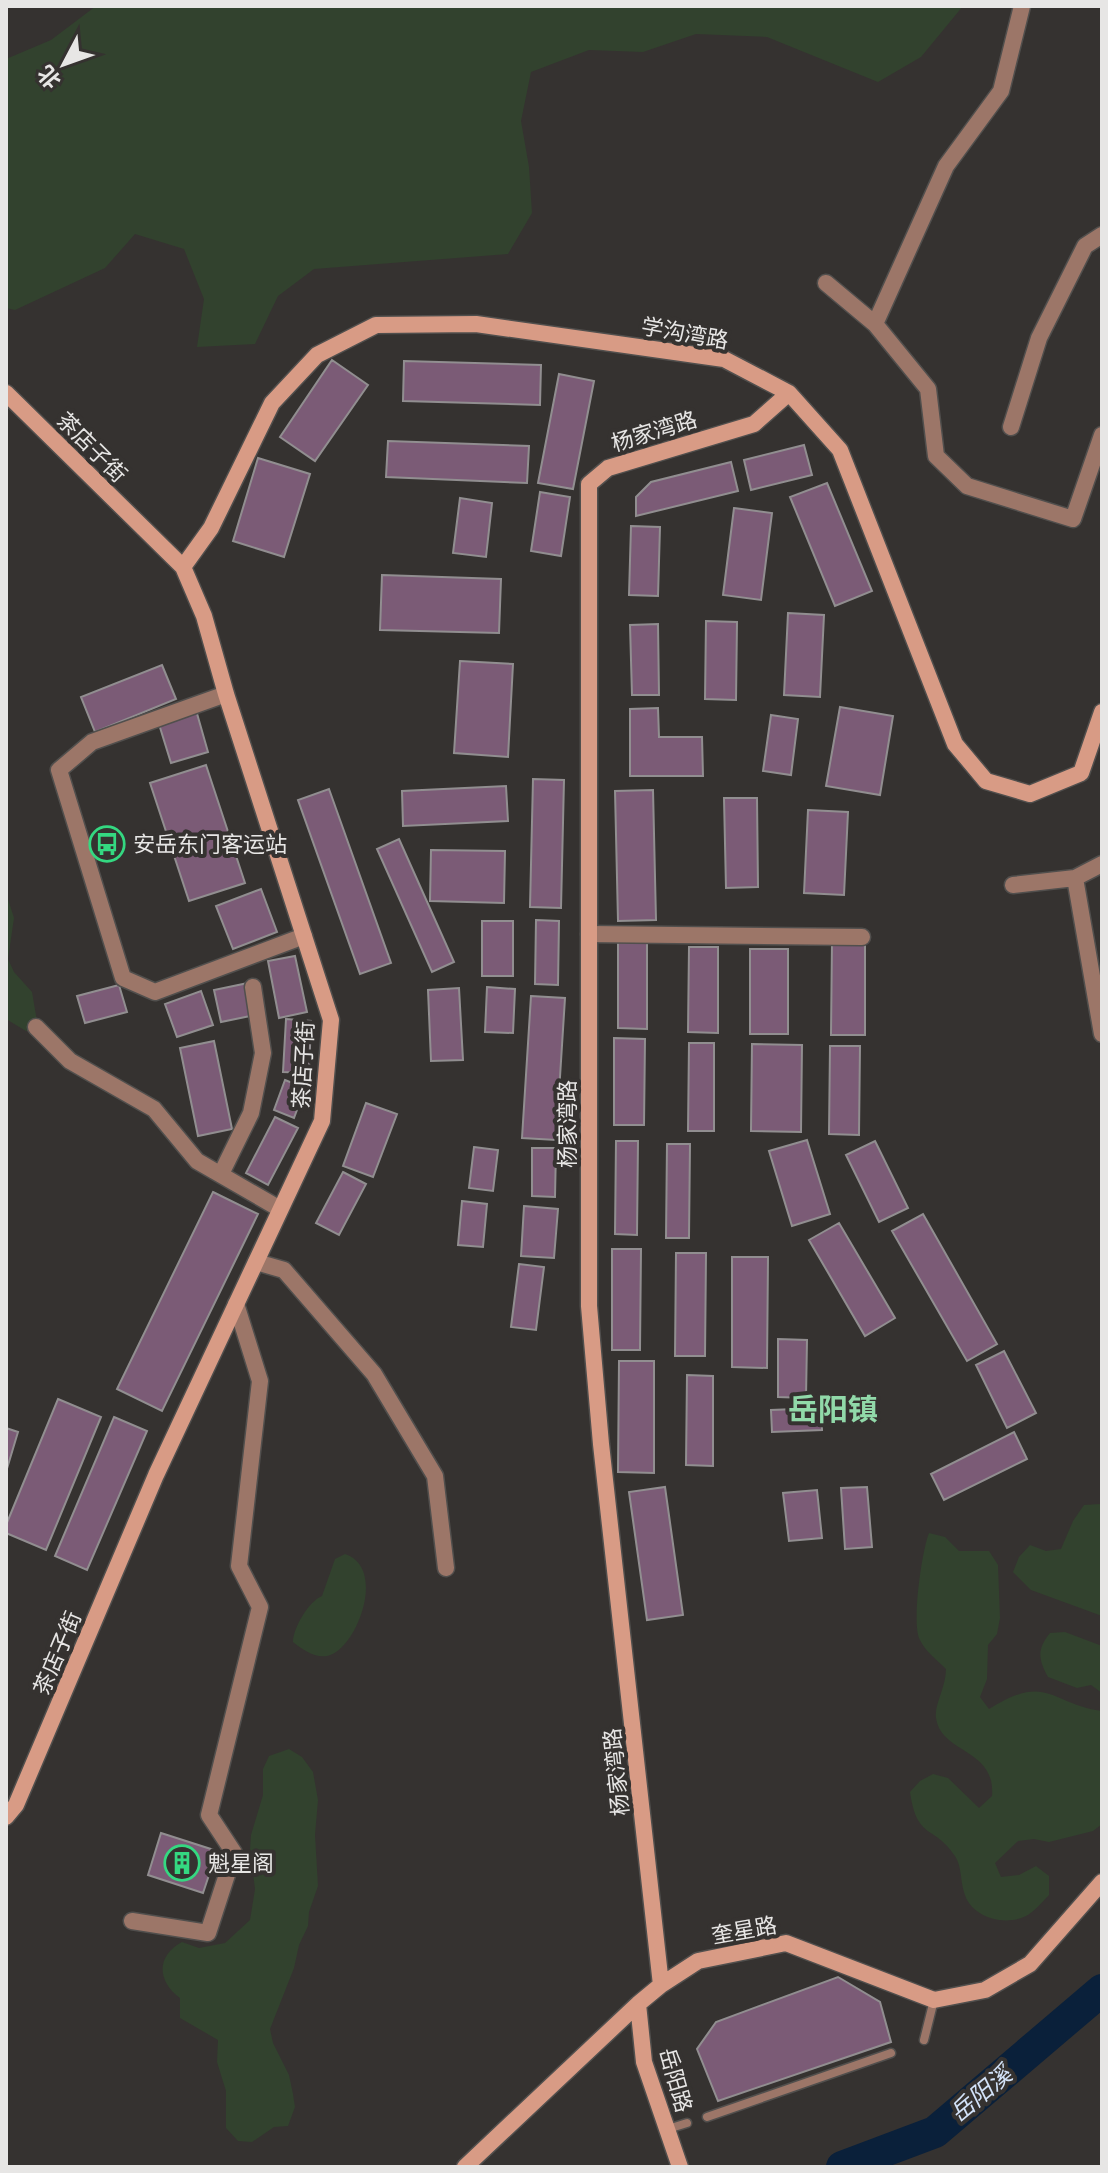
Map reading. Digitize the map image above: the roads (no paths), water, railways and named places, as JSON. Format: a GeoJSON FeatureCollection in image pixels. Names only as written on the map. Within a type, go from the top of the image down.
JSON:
{"type":"FeatureCollection","features":[{"type":"Feature","properties":{"kind":"street"},"geometry":{"type":"LineString","coordinates":[[875,324],[946,166],[1001,91],[1022,6]]}},
{"type":"Feature","properties":{"kind":"street"},"geometry":{"type":"LineString","coordinates":[[1011,427],[1039,338],[1085,246],[1102,235]]}},
{"type":"Feature","properties":{"kind":"street"},"geometry":{"type":"LineString","coordinates":[[826,283],[875,324],[928,389],[936,456],[967,486],[1073,519],[1102,435]]}},
{"type":"Feature","properties":{"kind":"street","name":"学沟湾路"},"geometry":{"type":"LineString","coordinates":[[183,567],[211,528],[272,403],[317,355],[376,325],[476,324],[724,359],[789,393],[840,450],[955,744],[986,781],[1030,794],[1081,773],[1102,712]]}},
{"type":"Feature","properties":{"kind":"street","name":"茶店子街"},"geometry":{"type":"LineString","coordinates":[[6,393],[183,567],[204,616],[226,694],[331,1020],[322,1121],[156,1475],[16,1805],[6,1817]]}},
{"type":"Feature","properties":{"kind":"street","name":"杨家湾路"},"geometry":{"type":"LineString","coordinates":[[661,1985],[589,1306],[589,484],[608,468],[754,424],[789,393]]}},
{"type":"Feature","properties":{"kind":"street"},"geometry":{"type":"LineString","coordinates":[[226,694],[92,742],[59,770],[123,978],[155,992],[304,936]]}},
{"type":"Feature","properties":{"kind":"street"},"geometry":{"type":"LineString","coordinates":[[1013,885],[1075,878],[1102,864]]}},
{"type":"Feature","properties":{"kind":"street"},"geometry":{"type":"LineString","coordinates":[[1075,878],[1102,1034]]}},
{"type":"Feature","properties":{"kind":"street"},"geometry":{"type":"LineString","coordinates":[[589,934],[862,937]]}},
{"type":"Feature","properties":{"kind":"street"},"geometry":{"type":"LineString","coordinates":[[221,1174],[251,1113],[263,1053],[253,987]]}},
{"type":"Feature","properties":{"kind":"street"},"geometry":{"type":"LineString","coordinates":[[36,1027],[70,1061],[154,1109],[197,1161],[280,1209]]}},
{"type":"Feature","properties":{"kind":"street"},"geometry":{"type":"LineString","coordinates":[[256,1262],[284,1270],[374,1374],[435,1476],[446,1568]]}},
{"type":"Feature","properties":{"kind":"street"},"geometry":{"type":"LineString","coordinates":[[132,1921],[208,1933],[234,1853],[209,1815],[260,1607],[239,1566],[260,1381],[236,1304]]}},
{"type":"Feature","properties":{"kind":"street"},"geometry":{"type":"LineString","coordinates":[[934,2000],[985,1990],[1030,1964],[1102,1882]]}},
{"type":"Feature","properties":{"kind":"street","name":"奎星路"},"geometry":{"type":"LineString","coordinates":[[465,2167],[638,2004],[698,1961],[786,1943],[934,2000]]}},
{"type":"Feature","properties":{"kind":"street","name":"岳阳路"},"geometry":{"type":"LineString","coordinates":[[638,2004],[644,2062],[680,2167]]}},
{"type":"Feature","properties":{"kind":"lane"},"geometry":{"type":"LineString","coordinates":[[924,2040],[934,2000]]}},
{"type":"Feature","properties":{"kind":"lane"},"geometry":{"type":"LineString","coordinates":[[707,2117],[891,2053]]}},
{"type":"Feature","properties":{"kind":"lane"},"geometry":{"type":"LineString","coordinates":[[668,2129],[687,2123]]}},
{"type":"Feature","properties":{"kind":"waterway","name":"岳阳溪"},"geometry":{"type":"LineString","coordinates":[[842,2167],[935,2132],[1102,1990]]}},
{"type":"Feature","properties":{"kind":"place","name":"安岳东门客运站"},"geometry":{"type":"Point","coordinates":[107,844]}},
{"type":"Feature","properties":{"kind":"place","name":"魁星阁"},"geometry":{"type":"Point","coordinates":[182,1863]}},
{"type":"Feature","properties":{"kind":"district","name":"岳阳镇"},"geometry":{"type":"Point","coordinates":[833,1410]}}]}
